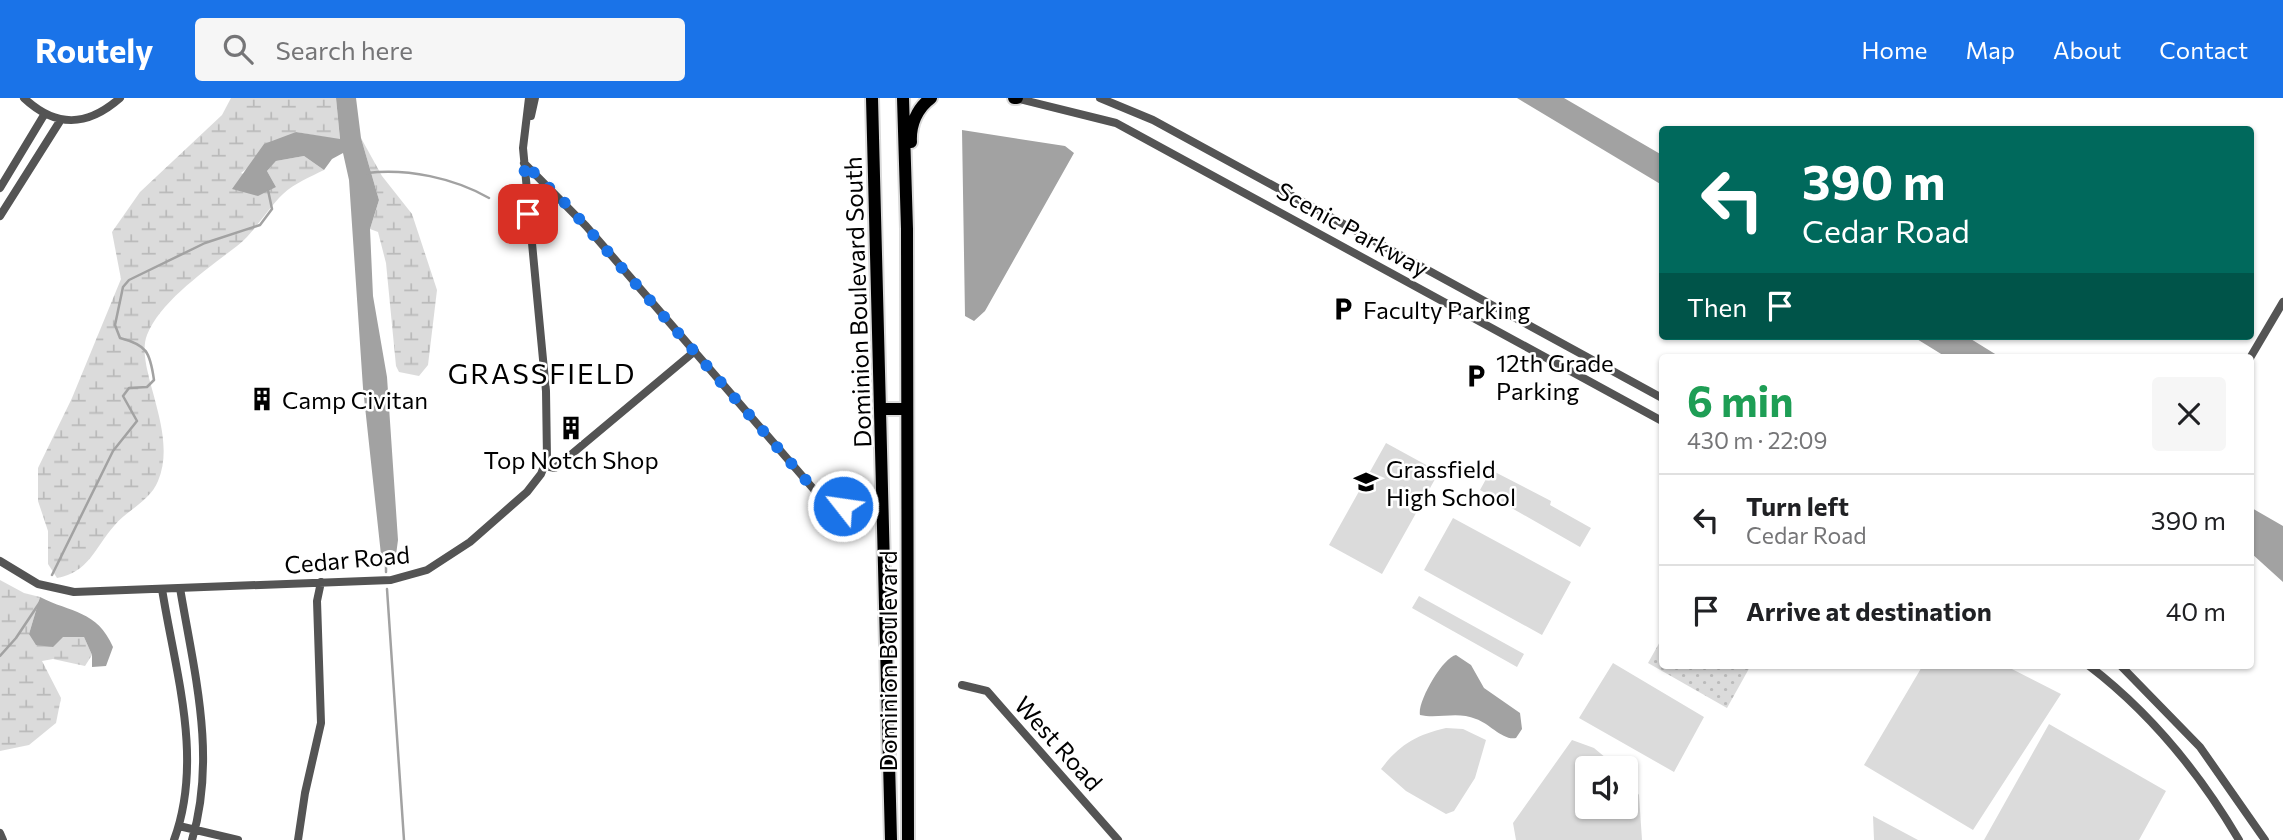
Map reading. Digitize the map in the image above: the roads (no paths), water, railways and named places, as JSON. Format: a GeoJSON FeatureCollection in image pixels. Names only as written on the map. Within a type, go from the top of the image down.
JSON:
{"type":"FeatureCollection","features":[{"type":"Feature","properties":{"kind":"highway","name":"Dominion Boulevard South"},"geometry":{"type":"LineString","coordinates":[[872,98],[891,840]]}},
{"type":"Feature","properties":{"kind":"highway"},"geometry":{"type":"LineString","coordinates":[[903,98],[906,201]]}},
{"type":"Feature","properties":{"kind":"highway"},"geometry":{"type":"LineString","coordinates":[[906,201],[913,175],[910,136],[913,122],[919,110],[931,98]]}},
{"type":"Feature","properties":{"kind":"highway","name":"Dominion Boulevard"},"geometry":{"type":"LineString","coordinates":[[906,201],[908,840]]}},
{"type":"Feature","properties":{"kind":"highway"},"geometry":{"type":"LineString","coordinates":[[881,409],[907,409]]}},
{"type":"Feature","properties":{"kind":"street"},"geometry":{"type":"LineString","coordinates":[[24,98],[44,115],[60,121],[96,116],[120,98]]}},
{"type":"Feature","properties":{"kind":"street"},"geometry":{"type":"LineString","coordinates":[[528,98],[524,163],[547,391],[549,448],[545,466],[555,468],[695,351]]}},
{"type":"Feature","properties":{"kind":"street"},"geometry":{"type":"LineString","coordinates":[[524,138],[535,98]]}},
{"type":"Feature","properties":{"kind":"street","name":"Scenic Parkway"},"geometry":{"type":"LineString","coordinates":[[1015,98],[1116,123],[1659,419]]}},
{"type":"Feature","properties":{"kind":"street","name":"Scenic Parkway"},"geometry":{"type":"LineString","coordinates":[[1100,98],[1153,120],[1659,396]]}},
{"type":"Feature","properties":{"kind":"street"},"geometry":{"type":"LineString","coordinates":[[0,188],[44,115]]}},
{"type":"Feature","properties":{"kind":"street"},"geometry":{"type":"LineString","coordinates":[[0,216],[60,121]]}},
{"type":"Feature","properties":{"kind":"street"},"geometry":{"type":"LineString","coordinates":[[524,163],[553,189],[823,500],[843,506]]}},
{"type":"Feature","properties":{"kind":"street"},"geometry":{"type":"LineString","coordinates":[[2252,354],[2283,302]]}},
{"type":"Feature","properties":{"kind":"street","name":"Cedar Road"},"geometry":{"type":"LineString","coordinates":[[0,561],[25,578],[61,590],[97,593],[391,580],[437,565],[503,515],[533,486],[545,466]]}},
{"type":"Feature","properties":{"kind":"street"},"geometry":{"type":"LineString","coordinates":[[298,840],[305,793],[321,723],[317,623],[321,582]]}},
{"type":"Feature","properties":{"kind":"street"},"geometry":{"type":"LineString","coordinates":[[180,588],[205,746],[203,799],[192,840]]}},
{"type":"Feature","properties":{"kind":"street"},"geometry":{"type":"LineString","coordinates":[[162,589],[188,747],[186,793],[174,840]]}},
{"type":"Feature","properties":{"kind":"street"},"geometry":{"type":"LineString","coordinates":[[2093,669],[2150,719],[2179,752],[2208,789],[2239,840]]}},
{"type":"Feature","properties":{"kind":"street"},"geometry":{"type":"LineString","coordinates":[[2124,669],[2200,747],[2265,840]]}},
{"type":"Feature","properties":{"kind":"street","name":"West Road"},"geometry":{"type":"LineString","coordinates":[[962,685],[986,691],[1118,840]]}},
{"type":"Feature","properties":{"kind":"street"},"geometry":{"type":"LineString","coordinates":[[179,826],[238,840]]}},
{"type":"Feature","properties":{"kind":"street"},"geometry":{"type":"LineString","coordinates":[[0,834],[3,840]]}},
{"type":"Feature","properties":{"kind":"waterway"},"geometry":{"type":"LineString","coordinates":[[367,173],[398,172],[430,176],[461,185],[489,198]]}},
{"type":"Feature","properties":{"kind":"waterway"},"geometry":{"type":"LineString","coordinates":[[52,575],[113,451],[137,421],[123,396],[129,388],[147,387],[154,380],[146,351],[120,338],[115,325],[123,287],[129,280],[205,243],[260,225],[272,209],[268,190]]}},
{"type":"Feature","properties":{"kind":"waterway"},"geometry":{"type":"LineString","coordinates":[[386,560],[386,572]]}},
{"type":"Feature","properties":{"kind":"waterway"},"geometry":{"type":"LineString","coordinates":[[387,589],[404,840]]}},
{"type":"Feature","properties":{"kind":"waterway"},"geometry":{"type":"LineString","coordinates":[[0,656],[16,638],[40,602]]}},
{"type":"Feature","properties":{"kind":"place","name":"Faculty Parking"},"geometry":{"type":"Point","coordinates":[1343,309]}},
{"type":"Feature","properties":{"kind":"place","name":"12th Grade Parking"},"geometry":{"type":"Point","coordinates":[1476,376]}},
{"type":"Feature","properties":{"kind":"place","name":"Camp Civitan"},"geometry":{"type":"Point","coordinates":[262,399]}},
{"type":"Feature","properties":{"kind":"place","name":"Top Notch Shop"},"geometry":{"type":"Point","coordinates":[571,428]}},
{"type":"Feature","properties":{"kind":"place","name":"Grassfield High School"},"geometry":{"type":"Point","coordinates":[1366,482]}},
{"type":"Feature","properties":{"kind":"district","name":"GRASSFIELD"},"geometry":{"type":"Point","coordinates":[542,373]}}]}
